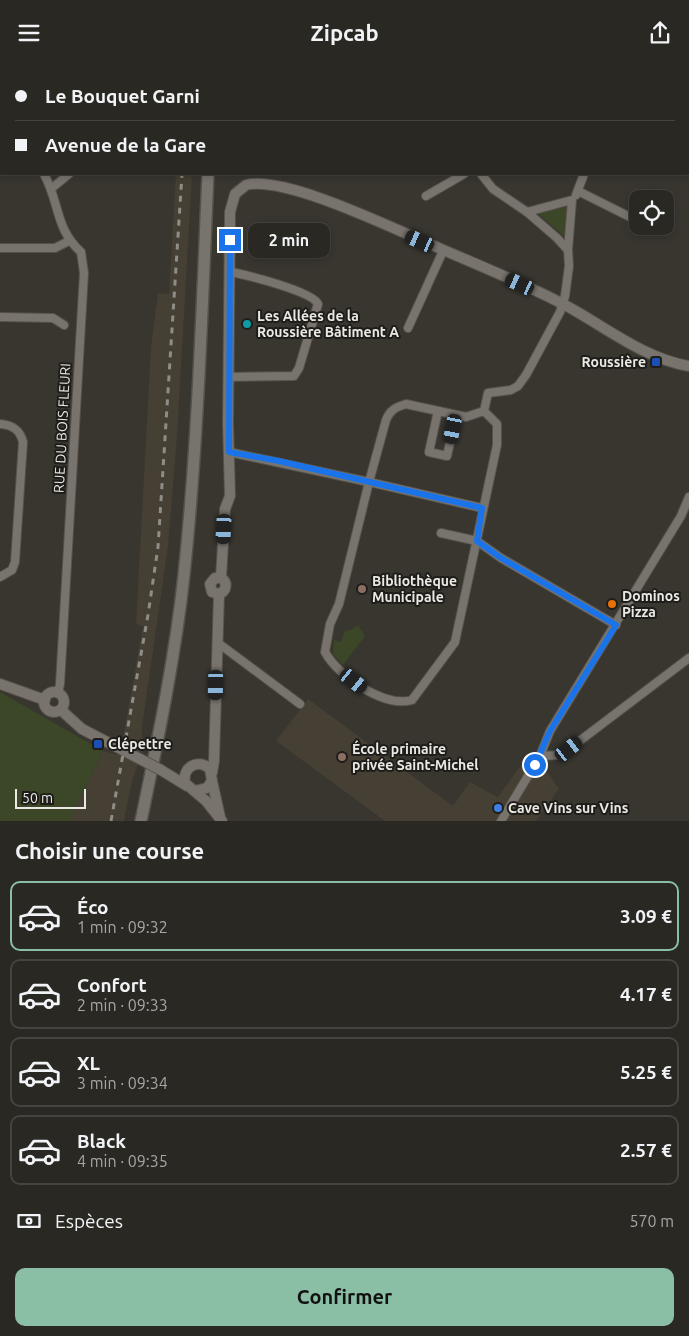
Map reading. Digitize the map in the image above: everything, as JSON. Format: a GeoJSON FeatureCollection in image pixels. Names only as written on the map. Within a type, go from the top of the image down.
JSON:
{"type":"FeatureCollection","features":[{"type":"Feature","properties":{"kind":"main road"},"geometry":{"type":"LineString","coordinates":[[141,821],[169,680],[184,574],[193,466],[208,175]]}},
{"type":"Feature","properties":{"kind":"street","name":"RUE DU BOIS FLEURI"},"geometry":{"type":"LineString","coordinates":[[45,175],[52,188],[60,223],[69,241],[81,252],[84,273],[58,693]]}},
{"type":"Feature","properties":{"kind":"street"},"geometry":{"type":"LineString","coordinates":[[52,188],[68,175]]}},
{"type":"Feature","properties":{"kind":"street"},"geometry":{"type":"LineString","coordinates":[[426,196],[462,175]]}},
{"type":"Feature","properties":{"kind":"street"},"geometry":{"type":"LineString","coordinates":[[482,175],[493,189],[527,211],[568,250]]}},
{"type":"Feature","properties":{"kind":"street"},"geometry":{"type":"LineString","coordinates":[[484,411],[488,393],[511,390],[518,386],[526,375],[563,304],[569,266],[568,250],[572,200],[578,191],[584,175]]}},
{"type":"Feature","properties":{"kind":"street"},"geometry":{"type":"LineString","coordinates":[[221,819],[212,777],[219,594],[212,592],[210,584],[215,578],[220,578],[225,509],[230,496],[231,203],[239,189],[251,184],[276,186],[321,199],[563,304],[648,352],[689,366]]}},
{"type":"Feature","properties":{"kind":"street"},"geometry":{"type":"LineString","coordinates":[[578,191],[629,216]]}},
{"type":"Feature","properties":{"kind":"street"},"geometry":{"type":"LineString","coordinates":[[527,211],[572,200]]}},
{"type":"Feature","properties":{"kind":"street"},"geometry":{"type":"LineString","coordinates":[[0,248],[55,248],[69,241]]}},
{"type":"Feature","properties":{"kind":"street"},"geometry":{"type":"LineString","coordinates":[[408,328],[444,251]]}},
{"type":"Feature","properties":{"kind":"street"},"geometry":{"type":"LineString","coordinates":[[229,377],[294,376],[299,368],[318,304],[313,298],[301,293],[231,272]]}},
{"type":"Feature","properties":{"kind":"street"},"geometry":{"type":"LineString","coordinates":[[0,317],[53,318],[64,325]]}},
{"type":"Feature","properties":{"kind":"street"},"geometry":{"type":"LineString","coordinates":[[406,404],[466,417],[484,411],[497,424],[497,445],[482,508],[462,615],[451,649],[412,700],[392,702],[365,690],[329,661],[325,653],[330,624],[339,604],[369,483],[389,413],[406,404]]}},
{"type":"Feature","properties":{"kind":"street"},"geometry":{"type":"LineString","coordinates":[[438,411],[429,452],[448,456],[456,415]]}},
{"type":"Feature","properties":{"kind":"street"},"geometry":{"type":"LineString","coordinates":[[0,424],[14,427],[21,435],[23,442],[15,562],[12,570],[0,577]]}},
{"type":"Feature","properties":{"kind":"street"},"geometry":{"type":"LineString","coordinates":[[229,452],[482,508]]}},
{"type":"Feature","properties":{"kind":"street"},"geometry":{"type":"LineString","coordinates":[[501,821],[540,756],[550,731],[681,516],[689,497]]}},
{"type":"Feature","properties":{"kind":"street"},"geometry":{"type":"LineString","coordinates":[[441,533],[477,541],[501,558],[616,625]]}},
{"type":"Feature","properties":{"kind":"street"},"geometry":{"type":"LineString","coordinates":[[218,643],[300,704]]}},
{"type":"Feature","properties":{"kind":"street"},"geometry":{"type":"LineString","coordinates":[[540,756],[560,755],[689,658]]}},
{"type":"Feature","properties":{"kind":"street"},"geometry":{"type":"LineString","coordinates":[[0,684],[45,700]]}},
{"type":"Feature","properties":{"kind":"street"},"geometry":{"type":"LineString","coordinates":[[51,693],[58,693],[64,701],[61,710],[49,711],[45,706],[45,700],[51,693]]}},
{"type":"Feature","properties":{"kind":"street"},"geometry":{"type":"LineString","coordinates":[[61,710],[82,729],[165,772],[191,788],[207,788],[212,777]]}},
{"type":"Feature","properties":{"kind":"street"},"geometry":{"type":"LineString","coordinates":[[203,764],[214,748]]}},
{"type":"Feature","properties":{"kind":"street"},"geometry":{"type":"LineString","coordinates":[[165,772],[186,770],[195,763],[203,764],[212,777]]}},
{"type":"Feature","properties":{"kind":"street"},"geometry":{"type":"LineString","coordinates":[[186,770],[184,779],[221,819]]}},
{"type":"Feature","properties":{"kind":"shaded area"},"geometry":{"type":"Polygon","coordinates":[[[176,175],[192,175],[177,437],[168,546],[142,727],[142,751],[131,785],[124,821],[69,821],[103,751],[117,755],[123,738],[143,626],[136,624],[151,347],[158,293],[169,294],[176,175]]]}},
{"type":"Feature","properties":{"kind":"shaded area","name":"École primaire privée Saint-Michel"},"geometry":{"type":"Polygon","coordinates":[[[308,699],[453,806],[470,782],[498,797],[526,758],[549,774],[559,789],[536,821],[385,821],[276,741],[308,699]]]}},
{"type":"Feature","properties":{"kind":"green space"},"geometry":{"type":"Polygon","coordinates":[[[567,207],[564,236],[537,213],[567,207]]]}},
{"type":"Feature","properties":{"kind":"green space"},"geometry":{"type":"Polygon","coordinates":[[[358,625],[365,636],[343,665],[333,654],[334,640],[341,642],[345,631],[351,630],[358,625]]]}},
{"type":"Feature","properties":{"kind":"green space"},"geometry":{"type":"Polygon","coordinates":[[[0,692],[103,751],[69,821],[0,821],[0,692]]]}},
{"type":"Feature","properties":{"kind":"railway"},"geometry":{"type":"LineString","coordinates":[[111,821],[148,615],[158,547],[182,175]]}},
{"type":"Feature","properties":{"kind":"place","name":"Les Allées de la Roussière Bâtiment A"},"geometry":{"type":"Point","coordinates":[247,324]}},
{"type":"Feature","properties":{"kind":"place","name":"Roussière"},"geometry":{"type":"Point","coordinates":[656,362]}},
{"type":"Feature","properties":{"kind":"place","name":"Bibliothèque Municipale"},"geometry":{"type":"Point","coordinates":[362,589]}},
{"type":"Feature","properties":{"kind":"place","name":"Dominos Pizza"},"geometry":{"type":"Point","coordinates":[612,604]}},
{"type":"Feature","properties":{"kind":"place","name":"Clépettre"},"geometry":{"type":"Point","coordinates":[98,744]}},
{"type":"Feature","properties":{"kind":"place","name":"École primaire privée Saint-Michel"},"geometry":{"type":"Point","coordinates":[342,757]}},
{"type":"Feature","properties":{"kind":"place","name":"Cave Vins sur Vins"},"geometry":{"type":"Point","coordinates":[498,808]}},
{"type":"Feature","properties":{"kind":"route"},"geometry":{"type":"LineString","coordinates":[[230,240],[229,452],[279,461],[482,508],[477,541],[501,558],[616,625],[550,731],[535,765]]}}]}
